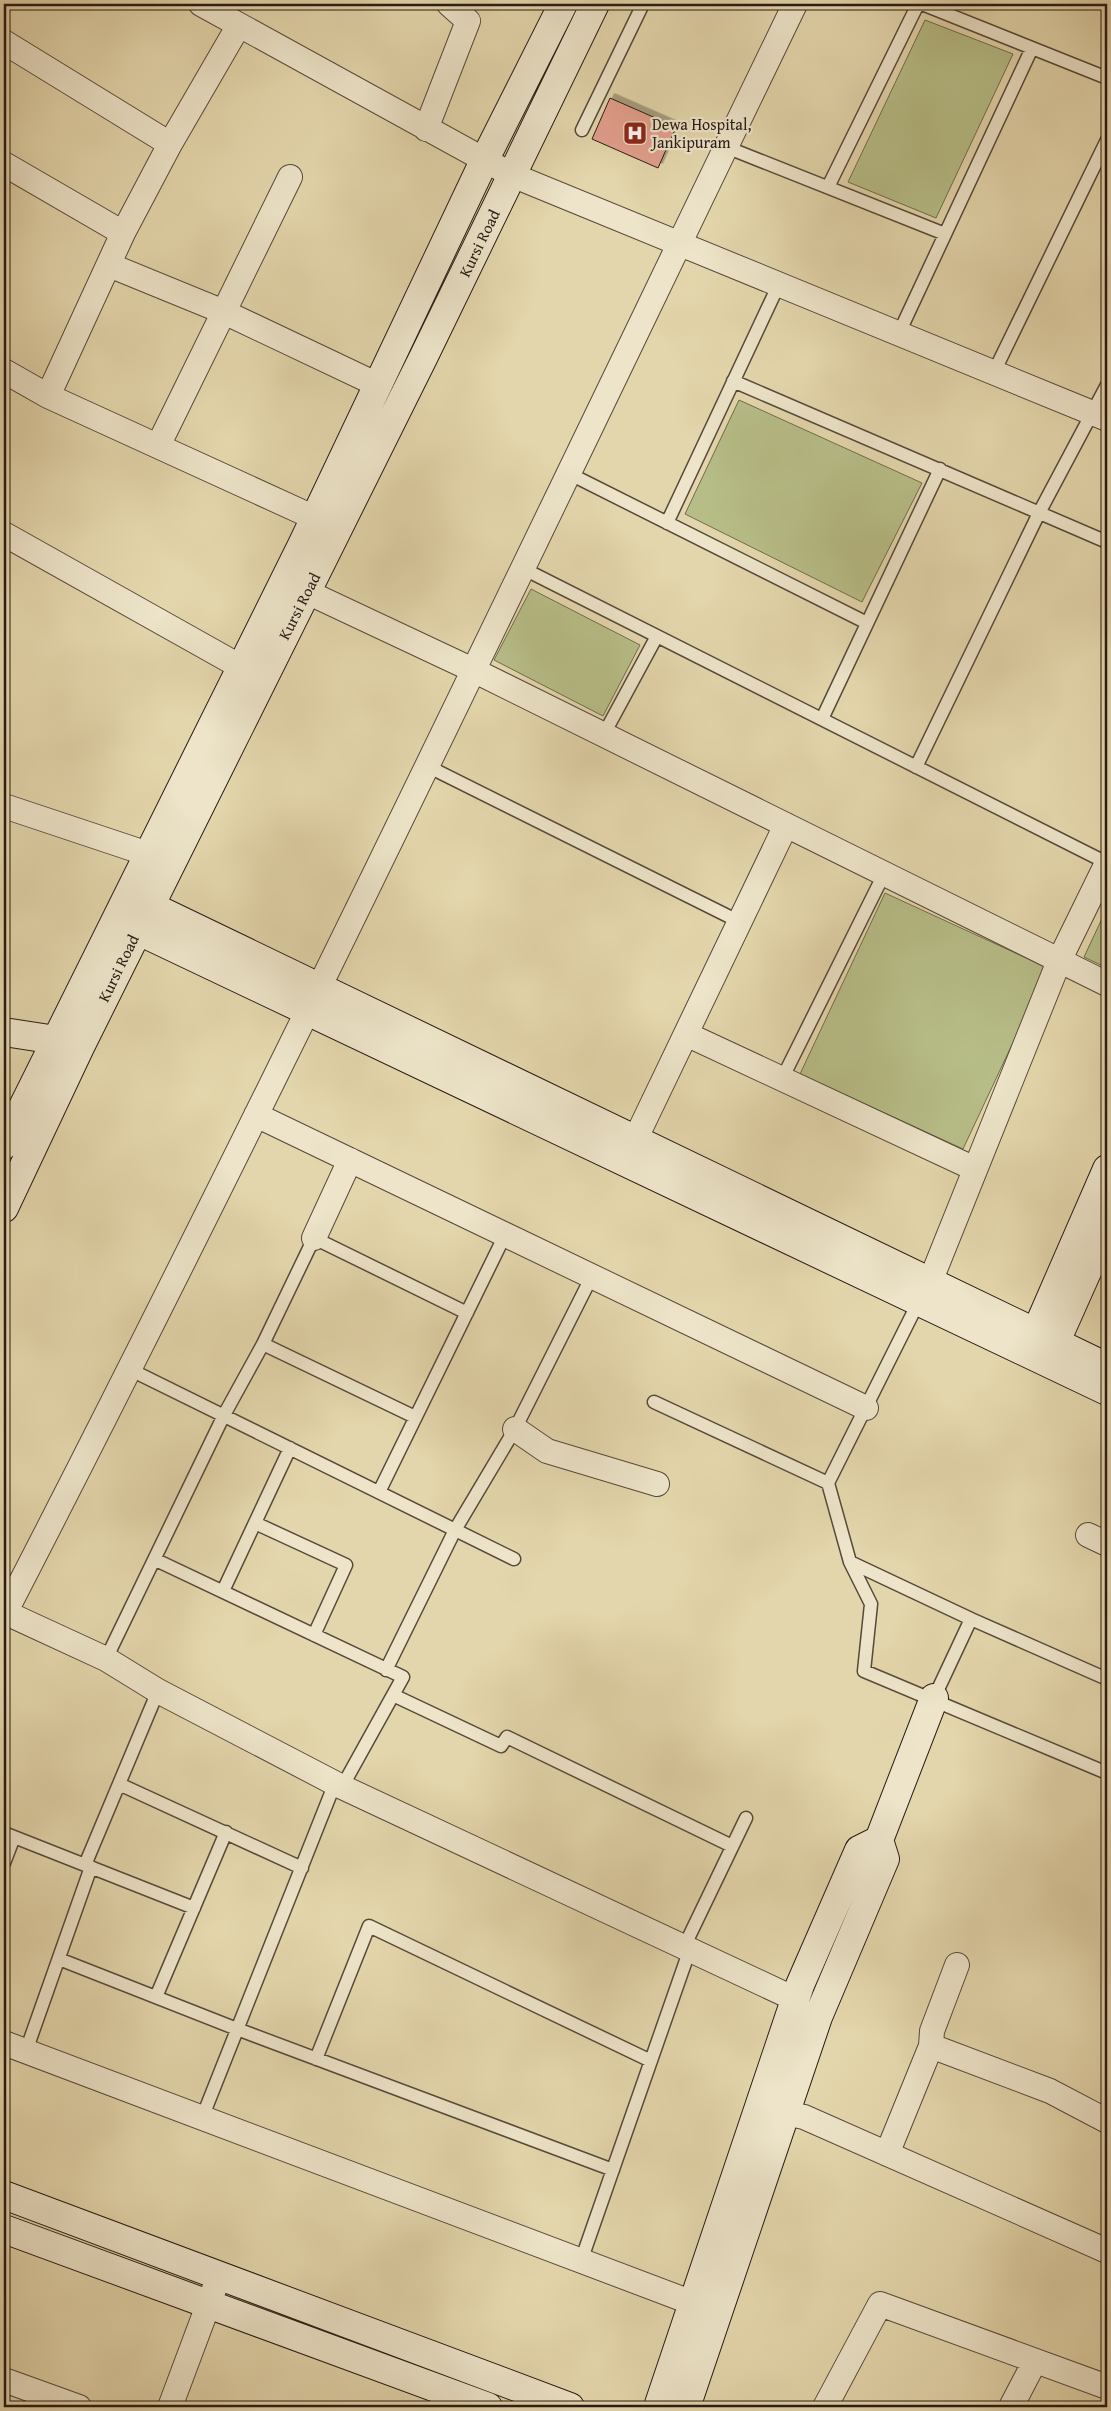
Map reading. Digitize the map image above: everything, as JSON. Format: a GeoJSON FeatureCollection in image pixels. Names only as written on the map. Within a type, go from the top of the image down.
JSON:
{"type":"FeatureCollection","features":[{"type":"Feature","properties":{"kind":"street"},"geometry":{"type":"LineString","coordinates":[[201,4],[512,175],[1100,416]]}},
{"type":"Feature","properties":{"kind":"street"},"geometry":{"type":"LineString","coordinates":[[426,129],[468,21],[449,4]]}},
{"type":"Feature","properties":{"kind":"street","name":"Kursi Road"},"geometry":{"type":"LineString","coordinates":[[139,900],[148,854],[241,667],[295,586],[315,518],[484,161],[563,4]]}},
{"type":"Feature","properties":{"kind":"street","name":"Kursi Road"},"geometry":{"type":"LineString","coordinates":[[4,1145],[56,1040],[126,925],[139,900],[295,586],[512,175],[595,4]]}},
{"type":"Feature","properties":{"kind":"street"},"geometry":{"type":"LineString","coordinates":[[795,4],[474,670],[131,1370],[4,1613],[106,1659],[158,1690],[338,1785],[795,1999]]}},
{"type":"Feature","properties":{"kind":"street"},"geometry":{"type":"LineString","coordinates":[[48,396],[124,232],[170,144],[239,25]]}},
{"type":"Feature","properties":{"kind":"street"},"geometry":{"type":"LineString","coordinates":[[4,42],[170,144]]}},
{"type":"Feature","properties":{"kind":"street"},"geometry":{"type":"LineString","coordinates":[[4,164],[124,232]]}},
{"type":"Feature","properties":{"kind":"street"},"geometry":{"type":"LineString","coordinates":[[158,446],[290,177]]}},
{"type":"Feature","properties":{"kind":"street"},"geometry":{"type":"LineString","coordinates":[[109,265],[224,312],[378,385]]}},
{"type":"Feature","properties":{"kind":"street"},"geometry":{"type":"LineString","coordinates":[[4,371],[48,396],[315,518]]}},
{"type":"Feature","properties":{"kind":"street"},"geometry":{"type":"LineString","coordinates":[[4,534],[241,667]]}},
{"type":"Feature","properties":{"kind":"street"},"geometry":{"type":"LineString","coordinates":[[295,586],[474,670],[1107,984]]}},
{"type":"Feature","properties":{"kind":"street"},"geometry":{"type":"LineString","coordinates":[[4,806],[148,854]]}},
{"type":"Feature","properties":{"kind":"street"},"geometry":{"type":"LineString","coordinates":[[635,1140],[786,825]]}},
{"type":"Feature","properties":{"kind":"street"},"geometry":{"type":"LineString","coordinates":[[924,1292],[1059,961],[1107,863]]}},
{"type":"Feature","properties":{"kind":"street"},"geometry":{"type":"LineString","coordinates":[[139,900],[635,1140],[924,1292]]}},
{"type":"Feature","properties":{"kind":"street"},"geometry":{"type":"LineString","coordinates":[[126,925],[306,1011],[924,1292],[1041,1348],[1107,1391]]}},
{"type":"Feature","properties":{"kind":"street","name":"Kursi Road"},"geometry":{"type":"LineString","coordinates":[[4,1208],[126,925]]}},
{"type":"Feature","properties":{"kind":"street"},"geometry":{"type":"LineString","coordinates":[[4,1032],[56,1040]]}},
{"type":"Feature","properties":{"kind":"street"},"geometry":{"type":"LineString","coordinates":[[686,1034],[975,1169]]}},
{"type":"Feature","properties":{"kind":"street"},"geometry":{"type":"LineString","coordinates":[[256,1115],[866,1408]]}},
{"type":"Feature","properties":{"kind":"street"},"geometry":{"type":"LineString","coordinates":[[314,1238],[350,1160]]}},
{"type":"Feature","properties":{"kind":"street"},"geometry":{"type":"LineString","coordinates":[[1041,1348],[1107,1169]]}},
{"type":"Feature","properties":{"kind":"street"},"geometry":{"type":"LineString","coordinates":[[1041,1348],[1107,1226]]}},
{"type":"Feature","properties":{"kind":"street"},"geometry":{"type":"LineString","coordinates":[[1041,1348],[1107,1367]]}},
{"type":"Feature","properties":{"kind":"street"},"geometry":{"type":"LineString","coordinates":[[515,1429],[547,1451],[656,1484]]}},
{"type":"Feature","properties":{"kind":"street"},"geometry":{"type":"LineString","coordinates":[[686,2407],[818,2017],[885,1859],[879,1840],[934,1698]]}},
{"type":"Feature","properties":{"kind":"street"},"geometry":{"type":"LineString","coordinates":[[658,2407],[795,1999],[859,1850],[879,1840]]}},
{"type":"Feature","properties":{"kind":"street"},"geometry":{"type":"LineString","coordinates":[[888,2154],[931,2046],[932,2031],[957,1965]]}},
{"type":"Feature","properties":{"kind":"street"},"geometry":{"type":"LineString","coordinates":[[4,2043],[693,2303]]}},
{"type":"Feature","properties":{"kind":"street"},"geometry":{"type":"LineString","coordinates":[[931,2046],[1050,2091],[1107,2121]]}},
{"type":"Feature","properties":{"kind":"street"},"geometry":{"type":"LineString","coordinates":[[785,2112],[804,2117],[1107,2251]]}},
{"type":"Feature","properties":{"kind":"street"},"geometry":{"type":"LineString","coordinates":[[4,2195],[570,2407]]}},
{"type":"Feature","properties":{"kind":"street"},"geometry":{"type":"LineString","coordinates":[[4,2229],[208,2304],[459,2402],[488,2407]]}},
{"type":"Feature","properties":{"kind":"street"},"geometry":{"type":"LineString","coordinates":[[170,2407],[219,2276]]}},
{"type":"Feature","properties":{"kind":"street"},"geometry":{"type":"LineString","coordinates":[[824,2407],[880,2304],[1107,2387]]}},
{"type":"Feature","properties":{"kind":"street"},"geometry":{"type":"LineString","coordinates":[[1011,2407],[1035,2361]]}},
{"type":"Feature","properties":{"kind":"street"},"geometry":{"type":"LineString","coordinates":[[4,2380],[56,2403],[79,2407]]}},
{"type":"Feature","properties":{"kind":"lane"},"geometry":{"type":"LineString","coordinates":[[582,130],[643,4]]}},
{"type":"Feature","properties":{"kind":"lane"},"geometry":{"type":"LineString","coordinates":[[828,187],[918,4]]}},
{"type":"Feature","properties":{"kind":"lane"},"geometry":{"type":"LineString","coordinates":[[922,4],[1107,78]]}},
{"type":"Feature","properties":{"kind":"lane"},"geometry":{"type":"LineString","coordinates":[[898,333],[1032,48]]}},
{"type":"Feature","properties":{"kind":"lane"},"geometry":{"type":"LineString","coordinates":[[994,372],[1107,140]]}},
{"type":"Feature","properties":{"kind":"lane"},"geometry":{"type":"LineString","coordinates":[[726,147],[945,234]]}},
{"type":"Feature","properties":{"kind":"lane"},"geometry":{"type":"LineString","coordinates":[[667,523],[779,284]]}},
{"type":"Feature","properties":{"kind":"lane"},"geometry":{"type":"LineString","coordinates":[[733,381],[1107,542]]}},
{"type":"Feature","properties":{"kind":"lane"},"geometry":{"type":"LineString","coordinates":[[916,767],[1039,513],[1100,416],[1107,385]]}},
{"type":"Feature","properties":{"kind":"lane"},"geometry":{"type":"LineString","coordinates":[[822,719],[940,469]]}},
{"type":"Feature","properties":{"kind":"lane"},"geometry":{"type":"LineString","coordinates":[[568,473],[867,624]]}},
{"type":"Feature","properties":{"kind":"lane"},"geometry":{"type":"LineString","coordinates":[[522,568],[1107,863]]}},
{"type":"Feature","properties":{"kind":"lane"},"geometry":{"type":"LineString","coordinates":[[604,734],[656,636]]}},
{"type":"Feature","properties":{"kind":"lane"},"geometry":{"type":"LineString","coordinates":[[427,766],[740,922]]}},
{"type":"Feature","properties":{"kind":"lane"},"geometry":{"type":"LineString","coordinates":[[782,1079],[884,874]]}},
{"type":"Feature","properties":{"kind":"lane"},"geometry":{"type":"LineString","coordinates":[[379,1492],[505,1235]]}},
{"type":"Feature","properties":{"kind":"lane"},"geometry":{"type":"LineString","coordinates":[[106,1659],[156,1560],[224,1415],[263,1344],[314,1238],[466,1313]]}},
{"type":"Feature","properties":{"kind":"lane"},"geometry":{"type":"LineString","coordinates":[[386,1670],[455,1530],[515,1429],[592,1276]]}},
{"type":"Feature","properties":{"kind":"lane"},"geometry":{"type":"LineString","coordinates":[[924,1292],[828,1483],[850,1562],[871,1604],[864,1671],[934,1698],[1107,1772]]}},
{"type":"Feature","properties":{"kind":"lane"},"geometry":{"type":"LineString","coordinates":[[263,1344],[415,1416]]}},
{"type":"Feature","properties":{"kind":"lane"},"geometry":{"type":"LineString","coordinates":[[131,1370],[514,1559]]}},
{"type":"Feature","properties":{"kind":"lane"},"geometry":{"type":"LineString","coordinates":[[654,1402],[828,1483]]}},
{"type":"Feature","properties":{"kind":"lane"},"geometry":{"type":"LineString","coordinates":[[223,1591],[290,1448]]}},
{"type":"Feature","properties":{"kind":"lane"},"geometry":{"type":"LineString","coordinates":[[255,1523],[346,1565],[314,1635]]}},
{"type":"Feature","properties":{"kind":"lane"},"geometry":{"type":"LineString","coordinates":[[156,1560],[403,1678],[338,1785],[302,1868],[202,2118]]}},
{"type":"Feature","properties":{"kind":"lane"},"geometry":{"type":"LineString","coordinates":[[850,1562],[971,1619],[1107,1679]]}},
{"type":"Feature","properties":{"kind":"lane"},"geometry":{"type":"LineString","coordinates":[[934,1698],[971,1619]]}},
{"type":"Feature","properties":{"kind":"lane"},"geometry":{"type":"LineString","coordinates":[[26,2052],[59,1958],[88,1866],[158,1690]]}},
{"type":"Feature","properties":{"kind":"lane"},"geometry":{"type":"LineString","coordinates":[[393,1695],[501,1746],[507,1737],[732,1846]]}},
{"type":"Feature","properties":{"kind":"lane"},"geometry":{"type":"LineString","coordinates":[[119,1784],[302,1868]]}},
{"type":"Feature","properties":{"kind":"lane"},"geometry":{"type":"LineString","coordinates":[[581,2261],[651,2061],[687,1948],[746,1818]]}},
{"type":"Feature","properties":{"kind":"lane"},"geometry":{"type":"LineString","coordinates":[[156,1997],[226,1832]]}},
{"type":"Feature","properties":{"kind":"lane"},"geometry":{"type":"LineString","coordinates":[[4,1863],[9,1835],[194,1908]]}},
{"type":"Feature","properties":{"kind":"lane"},"geometry":{"type":"LineString","coordinates":[[316,2059],[369,1926],[651,2061]]}},
{"type":"Feature","properties":{"kind":"lane"},"geometry":{"type":"LineString","coordinates":[[59,1958],[237,2029],[613,2170]]}},
{"type":"Feature","properties":{"kind":"green space"},"geometry":{"type":"Polygon","coordinates":[[[925,20],[1013,54],[936,218],[848,182],[925,20]]]}},
{"type":"Feature","properties":{"kind":"green space"},"geometry":{"type":"Polygon","coordinates":[[[739,400],[922,483],[862,602],[685,514],[739,400]]]}},
{"type":"Feature","properties":{"kind":"green space"},"geometry":{"type":"Polygon","coordinates":[[[531,589],[640,645],[603,716],[494,660],[531,589]]]}},
{"type":"Feature","properties":{"kind":"green space"},"geometry":{"type":"Polygon","coordinates":[[[885,893],[1048,968],[963,1149],[800,1074],[885,893]]]}},
{"type":"Feature","properties":{"kind":"green space"},"geometry":{"type":"Polygon","coordinates":[[[1107,908],[1107,968],[1084,957],[1107,908]]]}},
{"type":"Feature","properties":{"kind":"building"},"geometry":{"type":"Polygon","coordinates":[[[610,98],[676,127],[658,168],[592,139],[610,98]]]}},
{"type":"Feature","properties":{"kind":"place","name":"Dewa Hospital, Jankipuram"},"geometry":{"type":"Point","coordinates":[635,133]}}]}
